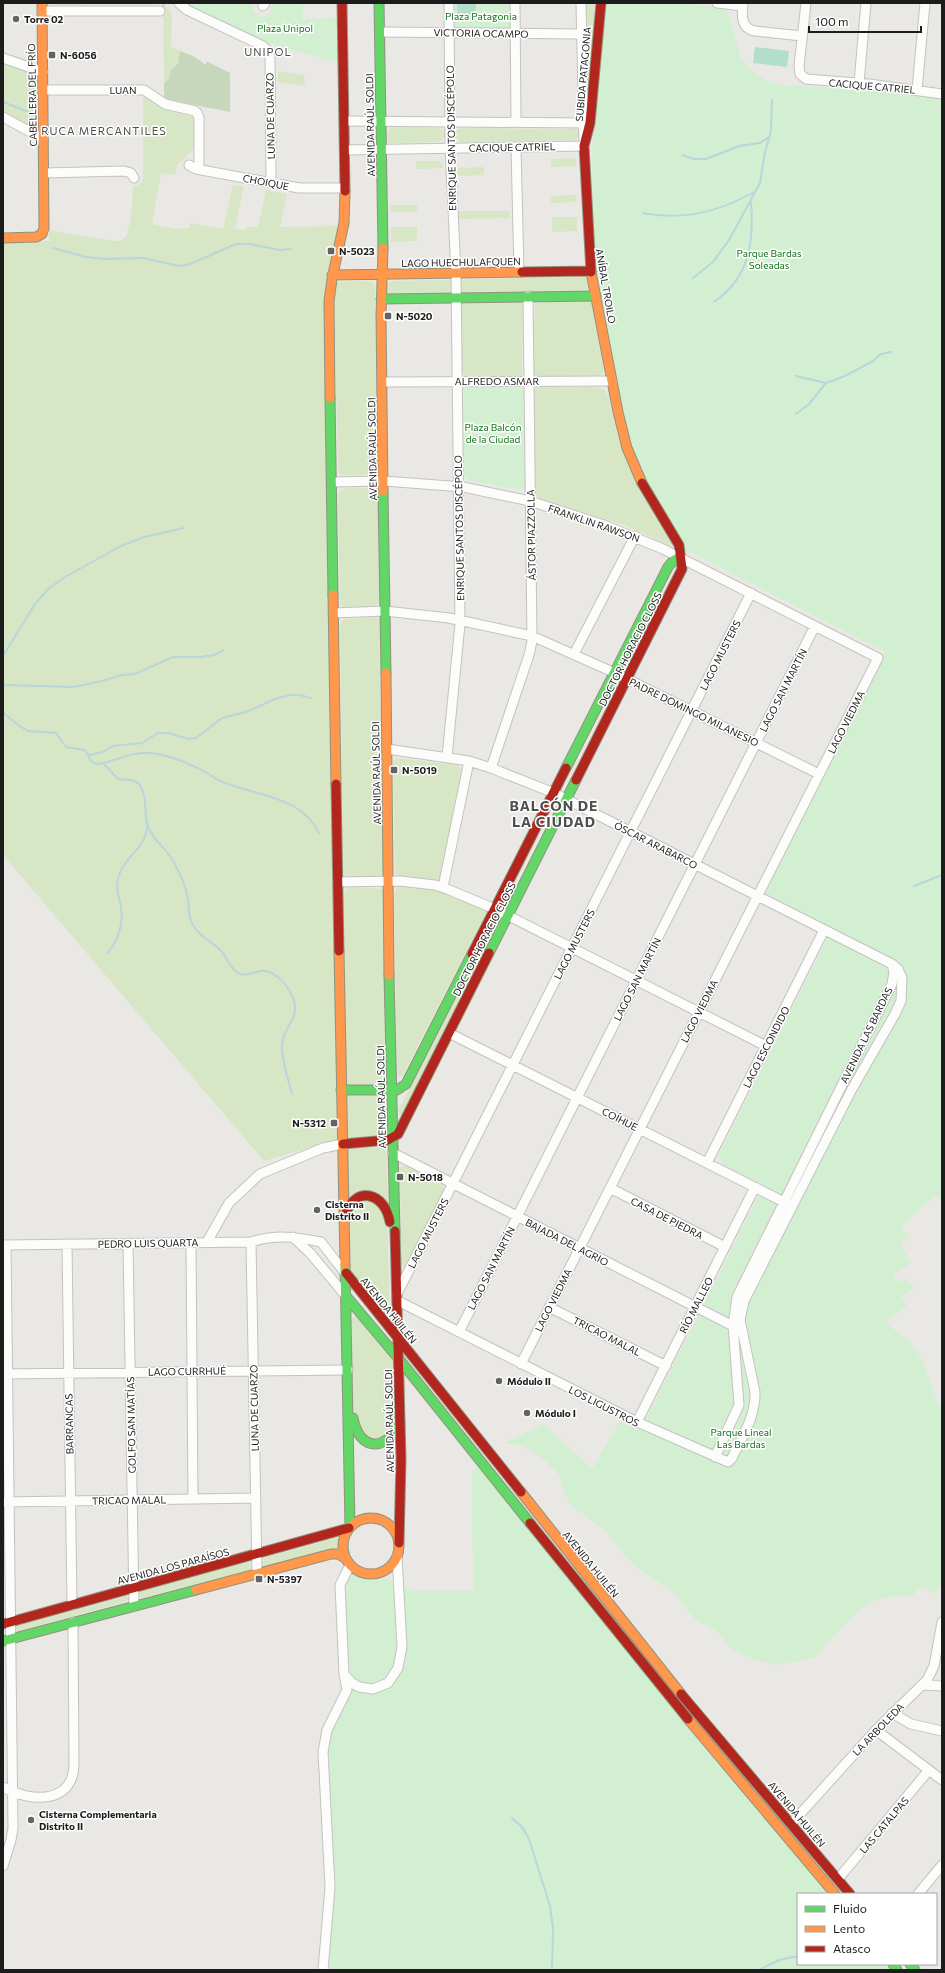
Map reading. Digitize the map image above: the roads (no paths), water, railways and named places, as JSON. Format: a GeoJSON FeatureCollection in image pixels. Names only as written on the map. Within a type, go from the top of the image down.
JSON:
{"type":"FeatureCollection","features":[{"type":"Feature","properties":{"kind":"main road"},"geometry":{"type":"LineString","coordinates":[[342,3],[345,121],[344,227],[332,275],[329,301],[341,1090],[348,1370],[350,1527],[343,1542],[348,1562]]}},
{"type":"Feature","properties":{"kind":"main road","name":"AVENIDA RAÚL SOLDI"},"geometry":{"type":"LineString","coordinates":[[379,3],[381,121],[381,299],[391,1090],[400,1392],[399,1543]]}},
{"type":"Feature","properties":{"kind":"main road","name":"SUBIDA PATAGONIA"},"geometry":{"type":"LineString","coordinates":[[584,146],[590,123],[601,3]]}},
{"type":"Feature","properties":{"kind":"main road","name":"CABELLERA DEL FRÍO"},"geometry":{"type":"LineString","coordinates":[[3,238],[36,237],[42,234],[45,224],[42,7]]}},
{"type":"Feature","properties":{"kind":"main road","name":"ANÍBAL TROILO"},"geometry":{"type":"LineString","coordinates":[[584,146],[587,244],[622,430],[634,466],[649,496],[679,545],[680,557]]}},
{"type":"Feature","properties":{"kind":"main road","name":"LAGO HUECHULAFQUEN"},"geometry":{"type":"LineString","coordinates":[[332,275],[591,271]]}},
{"type":"Feature","properties":{"kind":"main road"},"geometry":{"type":"LineString","coordinates":[[381,299],[596,296]]}},
{"type":"Feature","properties":{"kind":"main road","name":"DOCTOR HORACIO CLOSS"},"geometry":{"type":"LineString","coordinates":[[341,1090],[391,1090],[400,1089],[406,1084],[668,567],[673,561],[680,557],[682,565],[681,573],[398,1134],[393,1138]]}},
{"type":"Feature","properties":{"kind":"main road"},"geometry":{"type":"LineString","coordinates":[[343,1144],[393,1138]]}},
{"type":"Feature","properties":{"kind":"main road"},"geometry":{"type":"LineString","coordinates":[[344,1220],[348,1205],[354,1199],[365,1195],[378,1198],[389,1210],[391,1233],[396,1244]]}},
{"type":"Feature","properties":{"kind":"main road","name":"AVENIDA HUILÉN"},"geometry":{"type":"LineString","coordinates":[[346,1273],[673,1684],[849,1893]]}},
{"type":"Feature","properties":{"kind":"main road"},"geometry":{"type":"LineString","coordinates":[[346,1296],[417,1381],[643,1665],[834,1893]]}},
{"type":"Feature","properties":{"kind":"main road"},"geometry":{"type":"LineString","coordinates":[[400,1392],[402,1384],[406,1380],[411,1379],[417,1381]]}},
{"type":"Feature","properties":{"kind":"main road"},"geometry":{"type":"LineString","coordinates":[[348,1393],[352,1407],[354,1427],[365,1441],[377,1444],[386,1442],[394,1435],[400,1423]]}},
{"type":"Feature","properties":{"kind":"main road","name":"AVENIDA LOS PARAÍSOS"},"geometry":{"type":"LineString","coordinates":[[7,1623],[350,1527],[364,1518],[381,1520],[394,1530],[399,1543]]}},
{"type":"Feature","properties":{"kind":"main road"},"geometry":{"type":"LineString","coordinates":[[7,1640],[332,1554],[339,1554],[363,1573],[377,1574],[389,1568],[397,1556],[399,1543]]}},
{"type":"Feature","properties":{"kind":"street","name":"LUNA DE CUARZO"},"geometry":{"type":"LineString","coordinates":[[179,3],[187,10],[263,46],[268,50],[270,66],[271,182]]}},
{"type":"Feature","properties":{"kind":"street","name":"ENRIQUE SANTOS DISCÉPOLO"},"geometry":{"type":"LineString","coordinates":[[447,757],[460,620],[456,273],[450,148],[449,3]]}},
{"type":"Feature","properties":{"kind":"street"},"geometry":{"type":"LineString","coordinates":[[515,3],[516,122]]}},
{"type":"Feature","properties":{"kind":"street","name":"ANÍBAL TROILO"},"geometry":{"type":"LineString","coordinates":[[581,3],[584,146]]}},
{"type":"Feature","properties":{"kind":"street"},"geometry":{"type":"LineString","coordinates":[[717,3],[743,4],[742,21],[744,26],[754,31],[802,36],[806,3]]}},
{"type":"Feature","properties":{"kind":"street"},"geometry":{"type":"LineString","coordinates":[[859,83],[866,3]]}},
{"type":"Feature","properties":{"kind":"street"},"geometry":{"type":"LineString","coordinates":[[917,90],[925,3]]}},
{"type":"Feature","properties":{"kind":"street"},"geometry":{"type":"LineString","coordinates":[[42,7],[160,11]]}},
{"type":"Feature","properties":{"kind":"street","name":"VICTORIA OCAMPO"},"geometry":{"type":"LineString","coordinates":[[380,32],[581,34]]}},
{"type":"Feature","properties":{"kind":"street","name":"CACIQUE CATRIEL"},"geometry":{"type":"LineString","coordinates":[[802,36],[799,66],[803,77],[811,81],[859,83],[942,94]]}},
{"type":"Feature","properties":{"kind":"street"},"geometry":{"type":"LineString","coordinates":[[3,58],[43,72]]}},
{"type":"Feature","properties":{"kind":"street","name":"LUAN"},"geometry":{"type":"LineString","coordinates":[[43,90],[144,90],[165,104],[197,113],[199,169]]}},
{"type":"Feature","properties":{"kind":"street"},"geometry":{"type":"LineString","coordinates":[[3,117],[44,138]]}},
{"type":"Feature","properties":{"kind":"street"},"geometry":{"type":"LineString","coordinates":[[345,121],[583,123]]}},
{"type":"Feature","properties":{"kind":"street","name":"CACIQUE CATRIEL"},"geometry":{"type":"LineString","coordinates":[[345,150],[584,146]]}},
{"type":"Feature","properties":{"kind":"street"},"geometry":{"type":"LineString","coordinates":[[516,148],[519,272]]}},
{"type":"Feature","properties":{"kind":"street","name":"CHOIQUE"},"geometry":{"type":"LineString","coordinates":[[189,165],[199,169],[305,189],[345,188]]}},
{"type":"Feature","properties":{"kind":"street"},"geometry":{"type":"LineString","coordinates":[[44,173],[124,171],[131,173],[134,178]]}},
{"type":"Feature","properties":{"kind":"street","name":"ÁSTOR PIAZZOLLA"},"geometry":{"type":"LineString","coordinates":[[491,768],[529,655],[532,636],[528,296]]}},
{"type":"Feature","properties":{"kind":"street","name":"ALFREDO ASMAR"},"geometry":{"type":"LineString","coordinates":[[382,382],[612,381]]}},
{"type":"Feature","properties":{"kind":"street","name":"FRANKLIN RAWSON"},"geometry":{"type":"LineString","coordinates":[[332,482],[384,481],[458,487],[530,502],[635,536],[680,557],[878,658]]}},
{"type":"Feature","properties":{"kind":"street"},"geometry":{"type":"LineString","coordinates":[[574,654],[635,536]]}},
{"type":"Feature","properties":{"kind":"street","name":"LAGO MUSTERS"},"geometry":{"type":"LineString","coordinates":[[398,1298],[453,1184],[751,593]]}},
{"type":"Feature","properties":{"kind":"street","name":"PADRE DOMINGO MILANESIO"},"geometry":{"type":"LineString","coordinates":[[334,614],[385,611],[460,620],[532,636],[615,673],[819,774]]}},
{"type":"Feature","properties":{"kind":"street","name":"LAGO SAN MARTÍN"},"geometry":{"type":"LineString","coordinates":[[459,1332],[815,626]]}},
{"type":"Feature","properties":{"kind":"street","name":"LAGO VIEDMA"},"geometry":{"type":"LineString","coordinates":[[521,1364],[878,658]]}},
{"type":"Feature","properties":{"kind":"street","name":"ÓSCAR ARABARCO"},"geometry":{"type":"LineString","coordinates":[[387,748],[469,761],[491,768],[554,793],[892,964]]}},
{"type":"Feature","properties":{"kind":"street"},"geometry":{"type":"LineString","coordinates":[[443,887],[469,761]]}},
{"type":"Feature","properties":{"kind":"street"},"geometry":{"type":"LineString","coordinates":[[338,882],[416,883],[443,887],[495,909],[766,1046]]}},
{"type":"Feature","properties":{"kind":"street","name":"LAGO ESCONDIDO"},"geometry":{"type":"LineString","coordinates":[[707,1163],[824,930]]}},
{"type":"Feature","properties":{"kind":"street","name":"AVENIDA LAS BARDAS"},"geometry":{"type":"LineString","coordinates":[[728,1462],[732,1458],[750,1420],[756,1401],[741,1330],[740,1320],[744,1301],[892,984],[894,972],[892,964]]}},
{"type":"Feature","properties":{"kind":"street","name":"AVENIDA LAS BARDAS"},"geometry":{"type":"LineString","coordinates":[[715,1457],[739,1406],[732,1325],[735,1307],[740,1291],[852,1089],[889,1026],[900,1001],[903,989],[902,978],[898,970],[892,964]]}},
{"type":"Feature","properties":{"kind":"street","name":"COÍHUE"},"geometry":{"type":"LineString","coordinates":[[448,1033],[788,1204]]}},
{"type":"Feature","properties":{"kind":"street"},"geometry":{"type":"LineString","coordinates":[[207,1242],[229,1204],[260,1174],[323,1148],[343,1144]]}},
{"type":"Feature","properties":{"kind":"street","name":"BAJADA DEL AGRIO"},"geometry":{"type":"LineString","coordinates":[[393,1154],[741,1330]]}},
{"type":"Feature","properties":{"kind":"street","name":"RÍO MALLEO"},"geometry":{"type":"LineString","coordinates":[[637,1422],[755,1187]]}},
{"type":"Feature","properties":{"kind":"street","name":"CASA DE PIEDRA"},"geometry":{"type":"LineString","coordinates":[[610,1188],[725,1247]]}},
{"type":"Feature","properties":{"kind":"street","name":"PEDRO LUIS QUARTA"},"geometry":{"type":"LineString","coordinates":[[4,1245],[251,1242],[270,1237],[292,1237],[321,1242]]}},
{"type":"Feature","properties":{"kind":"street"},"geometry":{"type":"LineString","coordinates":[[292,1237],[310,1253],[346,1296]]}},
{"type":"Feature","properties":{"kind":"street"},"geometry":{"type":"LineString","coordinates":[[191,1242],[193,1499]]}},
{"type":"Feature","properties":{"kind":"street","name":"LUNA DE CUARZO"},"geometry":{"type":"LineString","coordinates":[[251,1242],[257,1573]]}},
{"type":"Feature","properties":{"kind":"street","name":"AVENIDA HUILÉN"},"geometry":{"type":"LineString","coordinates":[[321,1242],[346,1273]]}},
{"type":"Feature","properties":{"kind":"street","name":"GOLFO SAN MATÍAS"},"geometry":{"type":"LineString","coordinates":[[128,1243],[134,1606]]}},
{"type":"Feature","properties":{"kind":"street","name":"BARRANCAS"},"geometry":{"type":"LineString","coordinates":[[67,1244],[72,1605]]}},
{"type":"Feature","properties":{"kind":"street"},"geometry":{"type":"LineString","coordinates":[[3,1866],[12,1832],[7,1640],[4,1245]]}},
{"type":"Feature","properties":{"kind":"street","name":"LOS LIGUSTROS"},"geometry":{"type":"LineString","coordinates":[[398,1298],[459,1332],[637,1422],[728,1462]]}},
{"type":"Feature","properties":{"kind":"street","name":"TRICAO MALAL"},"geometry":{"type":"LineString","coordinates":[[549,1307],[666,1366]]}},
{"type":"Feature","properties":{"kind":"street","name":"LAGO CURRHUÉ"},"geometry":{"type":"LineString","coordinates":[[5,1374],[348,1370]]}},
{"type":"Feature","properties":{"kind":"street","name":"TRICAO MALAL"},"geometry":{"type":"LineString","coordinates":[[6,1502],[256,1498]]}},
{"type":"Feature","properties":{"kind":"street"},"geometry":{"type":"LineString","coordinates":[[344,1674],[352,1684],[359,1687],[373,1689],[388,1682],[398,1668],[402,1647],[397,1556]]}},
{"type":"Feature","properties":{"kind":"street"},"geometry":{"type":"LineString","coordinates":[[324,1970],[330,1887],[323,1752],[327,1730],[347,1690],[344,1674],[340,1585],[348,1562]]}},
{"type":"Feature","properties":{"kind":"street"},"geometry":{"type":"LineString","coordinates":[[3,1787],[12,1792],[28,1797],[39,1798],[57,1793],[70,1782],[74,1765],[73,1622]]}},
{"type":"Feature","properties":{"kind":"street","name":"LA ARBOLEDA"},"geometry":{"type":"LineString","coordinates":[[791,1824],[892,1713],[928,1680],[934,1666],[942,1622]]}},
{"type":"Feature","properties":{"kind":"street"},"geometry":{"type":"LineString","coordinates":[[922,1685],[942,1686]]}},
{"type":"Feature","properties":{"kind":"street"},"geometry":{"type":"LineString","coordinates":[[892,1713],[922,1728],[942,1731]]}},
{"type":"Feature","properties":{"kind":"street"},"geometry":{"type":"LineString","coordinates":[[876,1730],[942,1780]]}},
{"type":"Feature","properties":{"kind":"street","name":"LAS CATALPAS"},"geometry":{"type":"LineString","coordinates":[[838,1879],[930,1770]]}},
{"type":"Feature","properties":{"kind":"street"},"geometry":{"type":"LineString","coordinates":[[919,1893],[942,1865]]}},
{"type":"Feature","properties":{"kind":"waterway"},"geometry":{"type":"LineString","coordinates":[[693,278],[713,262],[729,240],[760,183],[765,152],[771,131],[772,100]]}},
{"type":"Feature","properties":{"kind":"waterway"},"geometry":{"type":"LineString","coordinates":[[3,102],[34,114]]}},
{"type":"Feature","properties":{"kind":"waterway"},"geometry":{"type":"LineString","coordinates":[[682,155],[694,159],[706,159],[739,146],[760,143],[769,137]]}},
{"type":"Feature","properties":{"kind":"waterway"},"geometry":{"type":"LineString","coordinates":[[643,213],[672,216],[700,213],[728,205],[754,192]]}},
{"type":"Feature","properties":{"kind":"waterway"},"geometry":{"type":"LineString","coordinates":[[714,302],[726,292],[735,281],[747,258],[752,231],[751,202]]}},
{"type":"Feature","properties":{"kind":"waterway"},"geometry":{"type":"LineString","coordinates":[[53,248],[86,257],[104,259],[143,258],[179,266],[190,264],[236,244],[249,244],[280,250],[291,249]]}},
{"type":"Feature","properties":{"kind":"waterway"},"geometry":{"type":"LineString","coordinates":[[796,414],[809,404],[826,383],[845,376],[873,361],[881,354],[891,352]]}},
{"type":"Feature","properties":{"kind":"waterway"},"geometry":{"type":"LineString","coordinates":[[796,376],[826,383]]}},
{"type":"Feature","properties":{"kind":"waterway"},"geometry":{"type":"LineString","coordinates":[[3,656],[35,604],[48,589],[65,577],[121,546],[144,537],[184,528]]}},
{"type":"Feature","properties":{"kind":"waterway"},"geometry":{"type":"LineString","coordinates":[[3,685],[73,687],[122,675],[135,674],[173,657],[201,657],[214,655],[224,650]]}},
{"type":"Feature","properties":{"kind":"waterway"},"geometry":{"type":"LineString","coordinates":[[89,755],[103,752],[113,746],[142,743],[158,733],[169,733],[188,739],[196,738],[222,718],[249,711],[275,699],[289,695],[300,695],[311,698]]}},
{"type":"Feature","properties":{"kind":"waterway"},"geometry":{"type":"LineString","coordinates":[[3,713],[28,731],[56,733],[66,747],[85,750],[91,761],[96,764],[142,753],[157,754],[179,760],[236,787],[290,804],[301,811],[311,821],[319,833]]}},
{"type":"Feature","properties":{"kind":"waterway"},"geometry":{"type":"LineString","coordinates":[[103,763],[118,779],[136,781],[144,793],[148,827],[153,836],[170,856],[179,873],[185,886],[191,921],[200,934],[217,947],[226,957],[231,967],[240,974],[245,975],[260,971],[270,972],[279,978],[290,991],[295,1003],[295,1010],[294,1016],[283,1039],[282,1052],[292,1094]]}},
{"type":"Feature","properties":{"kind":"waterway"},"geometry":{"type":"LineString","coordinates":[[107,954],[118,936],[122,916],[117,881],[121,870],[143,841],[147,826]]}},
{"type":"Feature","properties":{"kind":"waterway"},"geometry":{"type":"LineString","coordinates":[[914,886],[942,875]]}},
{"type":"Feature","properties":{"kind":"waterway"},"geometry":{"type":"LineString","coordinates":[[512,1818],[522,1827],[529,1839],[550,1906],[553,1928],[552,1970]]}},
{"type":"Feature","properties":{"kind":"waterway"},"geometry":{"type":"LineString","coordinates":[[759,1970],[779,1960],[797,1956]]}},
{"type":"Feature","properties":{"kind":"place","name":"Torre 02"},"geometry":{"type":"Point","coordinates":[16,19]}},
{"type":"Feature","properties":{"kind":"place","name":"N-6056"},"geometry":{"type":"Point","coordinates":[52,55]}},
{"type":"Feature","properties":{"kind":"place","name":"N-5023"},"geometry":{"type":"Point","coordinates":[331,251]}},
{"type":"Feature","properties":{"kind":"place","name":"N-5020"},"geometry":{"type":"Point","coordinates":[388,316]}},
{"type":"Feature","properties":{"kind":"place","name":"N-5019"},"geometry":{"type":"Point","coordinates":[394,770]}},
{"type":"Feature","properties":{"kind":"place","name":"N-5312"},"geometry":{"type":"Point","coordinates":[334,1123]}},
{"type":"Feature","properties":{"kind":"place","name":"N-5018"},"geometry":{"type":"Point","coordinates":[400,1177]}},
{"type":"Feature","properties":{"kind":"place","name":"Cisterna Distrito II"},"geometry":{"type":"Point","coordinates":[317,1210]}},
{"type":"Feature","properties":{"kind":"place","name":"Módulo II"},"geometry":{"type":"Point","coordinates":[499,1381]}},
{"type":"Feature","properties":{"kind":"place","name":"Módulo I"},"geometry":{"type":"Point","coordinates":[527,1413]}},
{"type":"Feature","properties":{"kind":"place","name":"N-5397"},"geometry":{"type":"Point","coordinates":[259,1579]}},
{"type":"Feature","properties":{"kind":"place","name":"Cisterna Complementaria Distrito II"},"geometry":{"type":"Point","coordinates":[31,1820]}},
{"type":"Feature","properties":{"kind":"district","name":"UNIPOL"},"geometry":{"type":"Point","coordinates":[268,51]}},
{"type":"Feature","properties":{"kind":"district","name":"RUCA MERCANTILES"},"geometry":{"type":"Point","coordinates":[104,130]}},
{"type":"Feature","properties":{"kind":"district","name":"BALCÓN DE LA CIUDAD"},"geometry":{"type":"Point","coordinates":[554,814]}},
{"type":"Feature","properties":{"kind":"park label","name":"Plaza Patagonia"},"geometry":{"type":"Point","coordinates":[481,16]}},
{"type":"Feature","properties":{"kind":"park label","name":"Plaza Unipol"},"geometry":{"type":"Point","coordinates":[285,28]}},
{"type":"Feature","properties":{"kind":"park label","name":"Parque Bardas Soleadas"},"geometry":{"type":"Point","coordinates":[769,258]}},
{"type":"Feature","properties":{"kind":"park label","name":"Plaza Balcón de la Ciudad"},"geometry":{"type":"Point","coordinates":[493,432]}},
{"type":"Feature","properties":{"kind":"park label","name":"Parque Lineal Las Bardas"},"geometry":{"type":"Point","coordinates":[741,1438]}}]}
